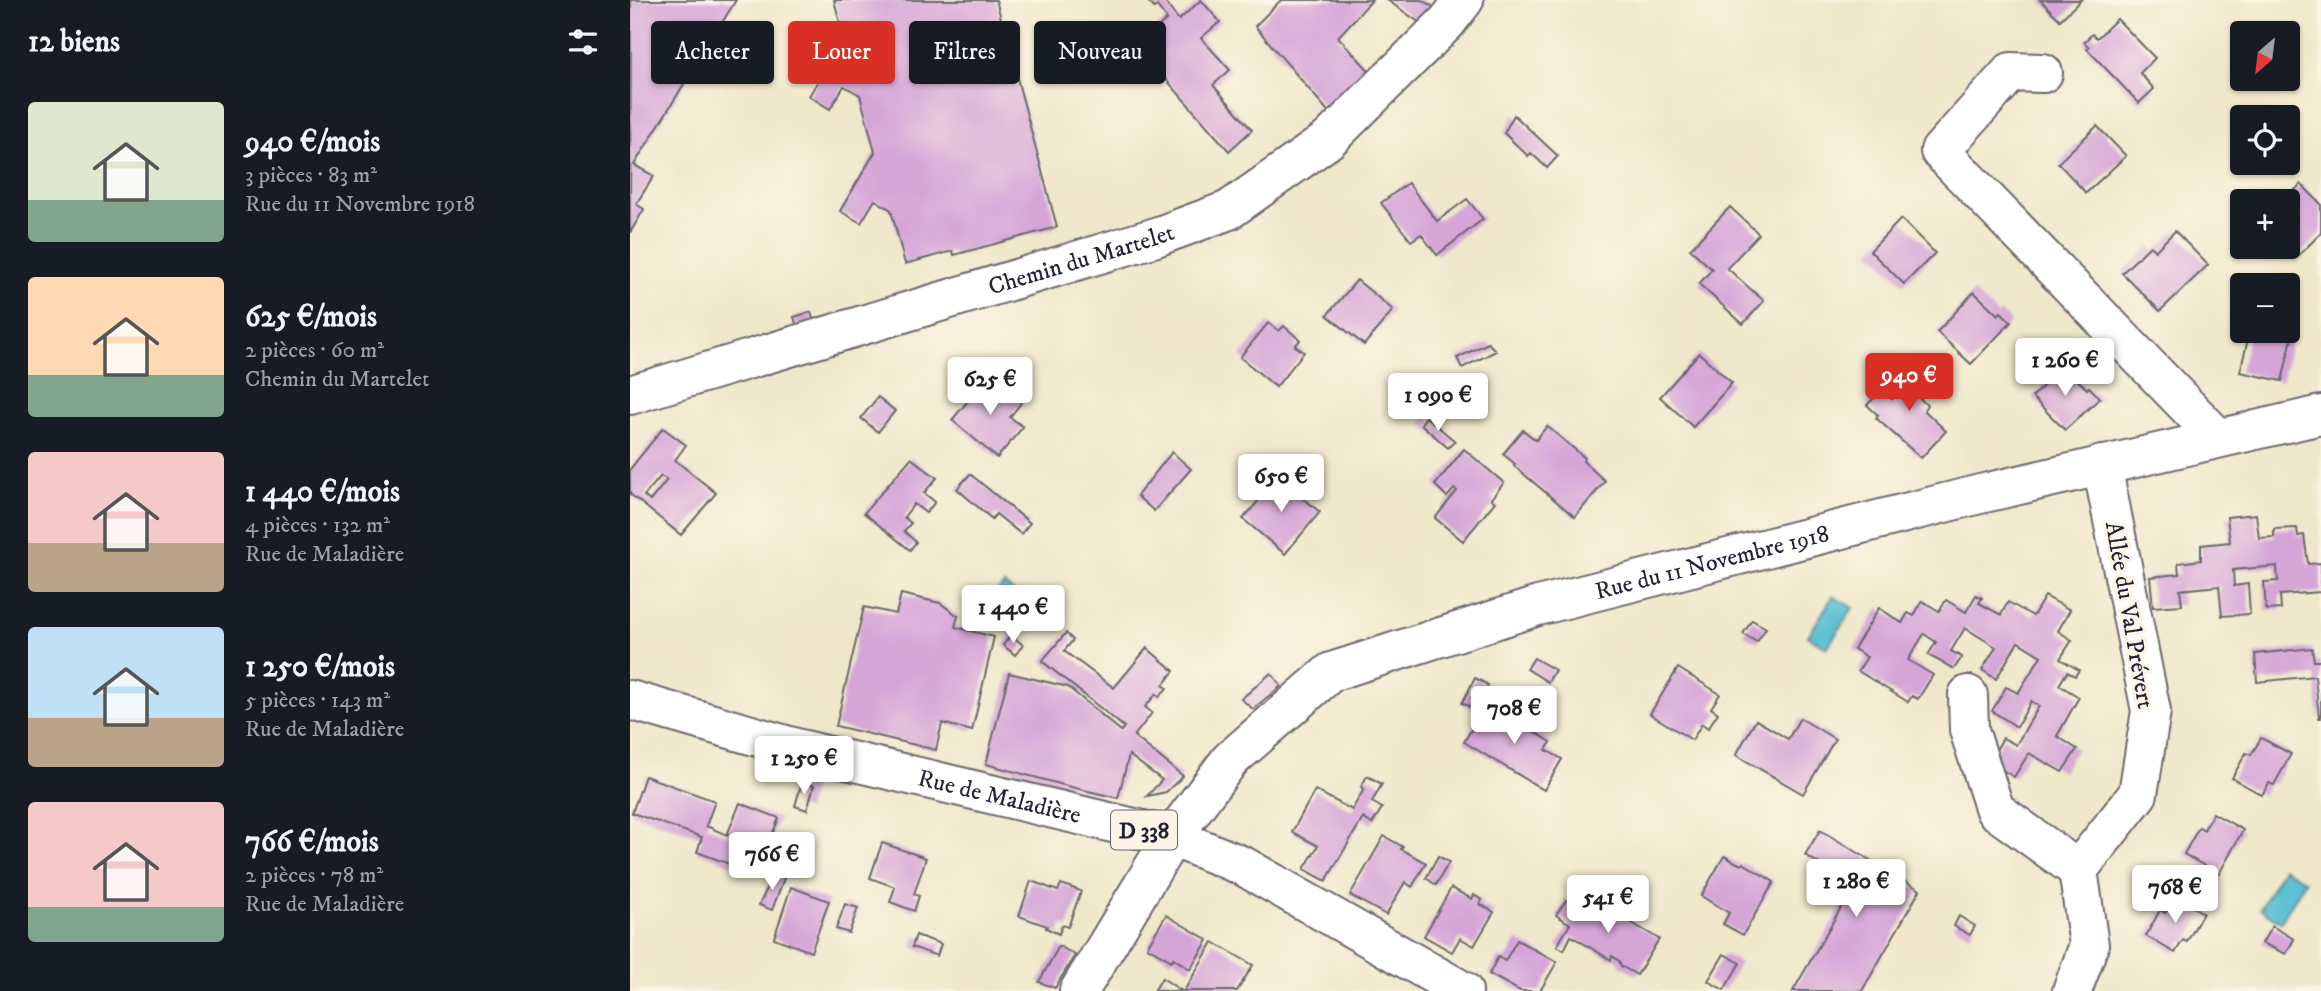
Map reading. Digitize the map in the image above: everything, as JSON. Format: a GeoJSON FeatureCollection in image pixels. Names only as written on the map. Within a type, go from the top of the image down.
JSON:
{"type":"FeatureCollection","features":[{"type":"Feature","properties":{"kind":"street","name":"Chemin du Martelet"},"geometry":{"type":"LineString","coordinates":[[630,395],[1156,237],[1229,210],[1328,140],[1447,22],[1464,0]]}},
{"type":"Feature","properties":{"kind":"street"},"geometry":{"type":"LineString","coordinates":[[2043,73],[2011,72],[1940,151],[2218,438]]}},
{"type":"Feature","properties":{"kind":"street","name":"Rue du 11 Novembre 1918"},"geometry":{"type":"LineString","coordinates":[[1079,991],[1171,837],[1230,760],[1331,672],[1538,607],[1980,494],[2321,415]]}},
{"type":"Feature","properties":{"kind":"street","name":"Allée du Val Prévert"},"geometry":{"type":"LineString","coordinates":[[2078,870],[2138,794],[2151,711],[2102,465]]}},
{"type":"Feature","properties":{"kind":"street"},"geometry":{"type":"LineString","coordinates":[[1968,695],[1969,730],[1995,810],[2078,870],[2089,945],[2073,991]]}},
{"type":"Feature","properties":{"kind":"street","name":"Rue de Maladière"},"geometry":{"type":"LineString","coordinates":[[630,700],[796,748],[1171,837],[1243,866],[1463,991]]}},
{"type":"Feature","properties":{"kind":"water"},"geometry":{"type":"Polygon","coordinates":[[[1004,584],[1036,611],[1023,627],[991,599],[1004,584]]]}},
{"type":"Feature","properties":{"kind":"water"},"geometry":{"type":"Polygon","coordinates":[[[1833,596],[1853,608],[1827,648],[1808,636],[1833,596]]]}},
{"type":"Feature","properties":{"kind":"water"},"geometry":{"type":"Polygon","coordinates":[[[2283,868],[2305,881],[2281,922],[2260,909],[2283,868]]]}},
{"type":"Feature","properties":{"kind":"building"},"geometry":{"type":"Polygon","coordinates":[[[631,0],[736,0],[723,21],[651,21],[651,84],[684,84],[634,165],[654,176],[636,204],[644,209],[630,233],[631,0]]]}},
{"type":"Feature","properties":{"kind":"building"},"geometry":{"type":"Polygon","coordinates":[[[834,0],[996,0],[1002,21],[909,21],[909,84],[1019,84],[1057,227],[954,255],[953,251],[905,264],[891,210],[875,200],[861,223],[840,211],[875,152],[860,95],[844,86],[830,109],[809,96],[816,84],[895,84],[895,21],[840,21],[834,0]]]}},
{"type":"Feature","properties":{"kind":"building"},"geometry":{"type":"Polygon","coordinates":[[[1147,0],[1163,0],[1179,20],[1201,0],[1220,22],[1201,38],[1230,70],[1213,85],[1252,130],[1229,151],[1166,79],[1165,21],[1167,19],[1157,6],[1154,8],[1147,0]]]}},
{"type":"Feature","properties":{"kind":"building"},"geometry":{"type":"Polygon","coordinates":[[[1281,0],[1372,0],[1338,37],[1376,78],[1332,116],[1255,26],[1281,0]]]}},
{"type":"Feature","properties":{"kind":"building"},"geometry":{"type":"Polygon","coordinates":[[[1387,0],[1422,0],[1441,12],[1426,27],[1387,0]]]}},
{"type":"Feature","properties":{"kind":"building"},"geometry":{"type":"Polygon","coordinates":[[[2040,0],[2081,0],[2060,20],[2040,0]]]}},
{"type":"Feature","properties":{"kind":"building"},"geometry":{"type":"Polygon","coordinates":[[[2117,19],[2155,58],[2140,73],[2154,89],[2139,103],[2087,49],[2089,47],[2084,42],[2092,34],[2097,38],[2117,19]]]}},
{"type":"Feature","properties":{"kind":"building"},"geometry":{"type":"Polygon","coordinates":[[[1514,115],[1558,156],[1547,168],[1531,153],[1528,156],[1504,133],[1514,115]]]}},
{"type":"Feature","properties":{"kind":"building"},"geometry":{"type":"Polygon","coordinates":[[[2097,126],[2126,156],[2086,193],[2058,163],[2097,126]]]}},
{"type":"Feature","properties":{"kind":"building"},"geometry":{"type":"Polygon","coordinates":[[[1408,183],[1437,221],[1467,199],[1483,219],[1437,255],[1421,234],[1411,241],[1381,203],[1408,183]]]}},
{"type":"Feature","properties":{"kind":"building"},"geometry":{"type":"Polygon","coordinates":[[[2301,184],[2321,204],[2321,233],[2300,254],[2300,189],[2296,189],[2301,184]]]}},
{"type":"Feature","properties":{"kind":"building"},"geometry":{"type":"Polygon","coordinates":[[[1730,207],[1759,234],[1727,268],[1764,301],[1743,324],[1699,284],[1712,269],[1690,249],[1730,207]]]}},
{"type":"Feature","properties":{"kind":"building"},"geometry":{"type":"Polygon","coordinates":[[[1901,219],[1935,253],[1904,284],[1870,251],[1901,219]]]}},
{"type":"Feature","properties":{"kind":"building"},"geometry":{"type":"Polygon","coordinates":[[[2175,231],[2208,265],[2160,311],[2122,273],[2150,246],[2155,251],[2175,231]]]}},
{"type":"Feature","properties":{"kind":"building"},"geometry":{"type":"Polygon","coordinates":[[[1357,280],[1393,310],[1364,345],[1327,315],[1357,280]]]}},
{"type":"Feature","properties":{"kind":"building"},"geometry":{"type":"Polygon","coordinates":[[[1974,292],[1998,315],[2001,312],[2011,322],[1971,364],[1937,332],[1974,292]]]}},
{"type":"Feature","properties":{"kind":"building"},"geometry":{"type":"Polygon","coordinates":[[[811,312],[814,322],[797,327],[794,317],[811,312]]]}},
{"type":"Feature","properties":{"kind":"building"},"geometry":{"type":"Polygon","coordinates":[[[1268,323],[1279,331],[1284,326],[1300,340],[1295,346],[1304,352],[1276,387],[1240,357],[1268,323]]]}},
{"type":"Feature","properties":{"kind":"building"},"geometry":{"type":"Polygon","coordinates":[[[1488,343],[1496,351],[1462,368],[1457,358],[1488,343]]]}},
{"type":"Feature","properties":{"kind":"building"},"geometry":{"type":"Polygon","coordinates":[[[2247,343],[2291,343],[2282,381],[2240,372],[2247,343]]]}},
{"type":"Feature","properties":{"kind":"building"},"geometry":{"type":"Polygon","coordinates":[[[1699,353],[1732,383],[1693,427],[1660,397],[1699,353]]]}},
{"type":"Feature","properties":{"kind":"building"},"geometry":{"type":"Polygon","coordinates":[[[1908,363],[1931,383],[1918,397],[1927,405],[1924,410],[1946,431],[1921,458],[1876,418],[1878,415],[1867,405],[1882,390],[1892,399],[1905,386],[1896,377],[1908,363]]]}},
{"type":"Feature","properties":{"kind":"building"},"geometry":{"type":"Polygon","coordinates":[[[2063,366],[2100,398],[2065,430],[2032,397],[2063,366]]]}},
{"type":"Feature","properties":{"kind":"building"},"geometry":{"type":"Polygon","coordinates":[[[989,376],[1021,403],[1010,417],[1023,427],[997,458],[952,420],[989,376]]]}},
{"type":"Feature","properties":{"kind":"building"},"geometry":{"type":"Polygon","coordinates":[[[878,397],[895,411],[878,432],[861,418],[878,397]]]}},
{"type":"Feature","properties":{"kind":"building"},"geometry":{"type":"Polygon","coordinates":[[[1426,417],[1455,441],[1448,448],[1421,424],[1426,417]]]}},
{"type":"Feature","properties":{"kind":"building"},"geometry":{"type":"Polygon","coordinates":[[[1547,426],[1585,458],[1583,461],[1605,481],[1575,517],[1503,454],[1523,430],[1536,440],[1547,426]]]}},
{"type":"Feature","properties":{"kind":"building"},"geometry":{"type":"Polygon","coordinates":[[[663,428],[686,445],[675,460],[716,493],[681,535],[630,494],[630,469],[663,428]],[[661,476],[644,496],[650,501],[667,480],[661,476]]]}},
{"type":"Feature","properties":{"kind":"building"},"geometry":{"type":"Polygon","coordinates":[[[1464,449],[1504,483],[1491,499],[1495,502],[1463,541],[1435,518],[1457,491],[1454,489],[1447,497],[1435,485],[1464,449]]]}},
{"type":"Feature","properties":{"kind":"building"},"geometry":{"type":"Polygon","coordinates":[[[1172,452],[1191,469],[1154,511],[1137,496],[1172,452]]]}},
{"type":"Feature","properties":{"kind":"building"},"geometry":{"type":"Polygon","coordinates":[[[911,458],[937,478],[924,493],[935,502],[926,513],[914,504],[904,517],[911,523],[904,531],[916,542],[910,550],[864,513],[911,458]]]}},
{"type":"Feature","properties":{"kind":"building"},"geometry":{"type":"Polygon","coordinates":[[[1271,473],[1320,512],[1285,554],[1243,519],[1265,493],[1259,488],[1271,473]]]}},
{"type":"Feature","properties":{"kind":"building"},"geometry":{"type":"Polygon","coordinates":[[[970,474],[1030,523],[1021,534],[996,514],[992,519],[957,489],[970,474]]]}},
{"type":"Feature","properties":{"kind":"building"},"geometry":{"type":"Polygon","coordinates":[[[2256,514],[2259,538],[2274,537],[2274,529],[2297,528],[2298,536],[2304,535],[2308,564],[2321,563],[2321,592],[2280,595],[2281,609],[2266,610],[2264,582],[2278,581],[2277,566],[2233,570],[2234,586],[2248,584],[2250,614],[2222,616],[2219,586],[2180,590],[2182,605],[2153,607],[2150,577],[2179,574],[2178,563],[2201,560],[2201,545],[2230,542],[2227,517],[2256,514]]]}},
{"type":"Feature","properties":{"kind":"building"},"geometry":{"type":"Polygon","coordinates":[[[901,594],[940,603],[958,616],[955,627],[994,637],[972,731],[942,723],[936,750],[836,726],[864,607],[896,614],[901,594]]]}},
{"type":"Feature","properties":{"kind":"building"},"geometry":{"type":"Polygon","coordinates":[[[1976,595],[1982,598],[1979,603],[2001,615],[2008,602],[2033,616],[2045,596],[2070,610],[2058,631],[2072,640],[2060,659],[2079,670],[2075,676],[2067,672],[2059,685],[2079,697],[2057,736],[2077,749],[2062,772],[2029,753],[2014,777],[1989,762],[2003,738],[2016,745],[2039,706],[2031,701],[2017,727],[1992,711],[2006,687],[2018,693],[2041,656],[2018,642],[1996,679],[1982,670],[1996,647],[1965,628],[1951,651],[1962,657],[1954,669],[1928,655],[1936,642],[1924,634],[1908,660],[1933,675],[1918,699],[1912,696],[1908,702],[1858,671],[1867,657],[1854,649],[1879,608],[1902,623],[1908,613],[1914,616],[1922,601],[1939,611],[1946,600],[1966,612],[1976,595]]]}},
{"type":"Feature","properties":{"kind":"building"},"geometry":{"type":"Polygon","coordinates":[[[1752,620],[1766,628],[1757,642],[1743,634],[1752,620]]]}},
{"type":"Feature","properties":{"kind":"building"},"geometry":{"type":"Polygon","coordinates":[[[1066,633],[1073,640],[1064,651],[1114,688],[1147,648],[1174,671],[1163,685],[1167,688],[1159,697],[1156,694],[1145,707],[1152,713],[1134,736],[1183,776],[1166,792],[1147,796],[1162,780],[1129,755],[1118,798],[986,764],[1009,673],[1068,687],[1121,731],[1124,727],[1042,661],[1066,633]]]}},
{"type":"Feature","properties":{"kind":"building"},"geometry":{"type":"Polygon","coordinates":[[[1011,635],[1023,645],[1015,655],[1003,645],[1011,635]]]}},
{"type":"Feature","properties":{"kind":"building"},"geometry":{"type":"Polygon","coordinates":[[[2312,648],[2314,661],[2321,661],[2321,718],[2315,676],[2257,682],[2255,654],[2312,648]]]}},
{"type":"Feature","properties":{"kind":"building"},"geometry":{"type":"Polygon","coordinates":[[[1534,658],[1555,670],[1548,682],[1527,669],[1534,658]]]}},
{"type":"Feature","properties":{"kind":"building"},"geometry":{"type":"Polygon","coordinates":[[[1678,668],[1720,694],[1711,708],[1718,713],[1708,728],[1702,724],[1692,740],[1650,714],[1678,668]]]}},
{"type":"Feature","properties":{"kind":"building"},"geometry":{"type":"Polygon","coordinates":[[[1271,673],[1281,686],[1253,709],[1241,699],[1271,673]]]}},
{"type":"Feature","properties":{"kind":"building"},"geometry":{"type":"Polygon","coordinates":[[[1475,678],[1488,685],[1474,709],[1462,703],[1475,678]]]}},
{"type":"Feature","properties":{"kind":"building"},"geometry":{"type":"Polygon","coordinates":[[[1487,703],[1551,742],[1546,750],[1562,759],[1544,790],[1464,742],[1487,703]]]}},
{"type":"Feature","properties":{"kind":"building"},"geometry":{"type":"Polygon","coordinates":[[[1800,718],[1835,739],[1803,794],[1736,755],[1756,720],[1788,739],[1800,718]]]}},
{"type":"Feature","properties":{"kind":"building"},"geometry":{"type":"Polygon","coordinates":[[[2261,738],[2291,754],[2274,785],[2269,783],[2262,795],[2232,778],[2246,753],[2251,755],[2261,738]]]}},
{"type":"Feature","properties":{"kind":"building"},"geometry":{"type":"Polygon","coordinates":[[[645,776],[715,801],[706,826],[727,835],[740,803],[779,818],[766,850],[742,841],[732,865],[697,852],[702,837],[632,813],[645,776]]]}},
{"type":"Feature","properties":{"kind":"building"},"geometry":{"type":"Polygon","coordinates":[[[1367,776],[1382,784],[1372,802],[1382,808],[1372,824],[1363,818],[1326,881],[1304,869],[1318,846],[1292,832],[1315,790],[1352,810],[1364,789],[1361,787],[1367,776]]]}},
{"type":"Feature","properties":{"kind":"building"},"geometry":{"type":"Polygon","coordinates":[[[802,782],[814,786],[807,810],[795,806],[802,782]]]}},
{"type":"Feature","properties":{"kind":"building"},"geometry":{"type":"Polygon","coordinates":[[[2213,813],[2243,830],[2219,874],[2184,854],[2199,827],[2204,830],[2213,813]]]}},
{"type":"Feature","properties":{"kind":"building"},"geometry":{"type":"Polygon","coordinates":[[[1820,830],[1920,890],[1862,991],[1793,991],[1854,885],[1805,855],[1820,830]]]}},
{"type":"Feature","properties":{"kind":"building"},"geometry":{"type":"Polygon","coordinates":[[[1384,836],[1426,863],[1412,887],[1405,882],[1386,915],[1350,895],[1384,836]]]}},
{"type":"Feature","properties":{"kind":"building"},"geometry":{"type":"Polygon","coordinates":[[[882,843],[926,858],[914,894],[919,896],[914,911],[890,902],[895,887],[870,878],[882,843]]]}},
{"type":"Feature","properties":{"kind":"building"},"geometry":{"type":"Polygon","coordinates":[[[1438,856],[1449,862],[1436,885],[1426,878],[1438,856]]]}},
{"type":"Feature","properties":{"kind":"building"},"geometry":{"type":"Polygon","coordinates":[[[1724,856],[1741,865],[1743,863],[1774,882],[1743,935],[1723,924],[1729,913],[1701,896],[1724,856]]]}},
{"type":"Feature","properties":{"kind":"building"},"geometry":{"type":"Polygon","coordinates":[[[774,874],[784,878],[772,910],[759,905],[774,874]]]}},
{"type":"Feature","properties":{"kind":"building"},"geometry":{"type":"Polygon","coordinates":[[[1031,881],[1058,891],[1061,884],[1081,891],[1068,927],[1062,925],[1059,934],[1046,928],[1047,926],[1019,916],[1031,881]]]}},
{"type":"Feature","properties":{"kind":"building"},"geometry":{"type":"Polygon","coordinates":[[[791,887],[829,901],[811,952],[774,938],[791,887]]]}},
{"type":"Feature","properties":{"kind":"building"},"geometry":{"type":"Polygon","coordinates":[[[1451,888],[1472,899],[1474,895],[1482,900],[1480,904],[1494,912],[1474,946],[1460,938],[1452,952],[1424,936],[1451,888]]]}},
{"type":"Feature","properties":{"kind":"building"},"geometry":{"type":"Polygon","coordinates":[[[2175,896],[2203,913],[2187,942],[2183,940],[2175,953],[2146,936],[2160,910],[2165,913],[2175,896]]]}},
{"type":"Feature","properties":{"kind":"building"},"geometry":{"type":"Polygon","coordinates":[[[1566,900],[1586,912],[1593,900],[1659,939],[1637,975],[1621,966],[1612,956],[1611,960],[1571,936],[1564,950],[1557,946],[1570,924],[1556,915],[1566,900]]]}},
{"type":"Feature","properties":{"kind":"building"},"geometry":{"type":"Polygon","coordinates":[[[845,904],[858,908],[849,933],[836,929],[845,904]]]}},
{"type":"Feature","properties":{"kind":"building"},"geometry":{"type":"Polygon","coordinates":[[[1166,915],[1208,940],[1190,969],[1147,947],[1166,915]]]}},
{"type":"Feature","properties":{"kind":"building"},"geometry":{"type":"Polygon","coordinates":[[[1959,916],[1975,926],[1970,935],[1954,926],[1959,916]]]}},
{"type":"Feature","properties":{"kind":"building"},"geometry":{"type":"Polygon","coordinates":[[[2272,926],[2294,939],[2286,954],[2262,943],[2272,926]]]}},
{"type":"Feature","properties":{"kind":"building"},"geometry":{"type":"Polygon","coordinates":[[[916,935],[941,944],[937,956],[912,947],[916,935]]]}},
{"type":"Feature","properties":{"kind":"building"},"geometry":{"type":"Polygon","coordinates":[[[1517,940],[1557,962],[1540,991],[1520,991],[1489,974],[1498,957],[1505,961],[1517,940]]]}},
{"type":"Feature","properties":{"kind":"building"},"geometry":{"type":"Polygon","coordinates":[[[1213,942],[1253,965],[1237,991],[1184,991],[1213,942]]]}},
{"type":"Feature","properties":{"kind":"building"},"geometry":{"type":"Polygon","coordinates":[[[1059,946],[1075,955],[1055,988],[1039,982],[1059,946]]]}},
{"type":"Feature","properties":{"kind":"building"},"geometry":{"type":"Polygon","coordinates":[[[1724,954],[1740,963],[1724,990],[1708,981],[1724,954]]]}},
{"type":"Feature","properties":{"kind":"building"},"geometry":{"type":"Polygon","coordinates":[[[1162,978],[1182,991],[1154,991],[1162,978]]]}}]}
